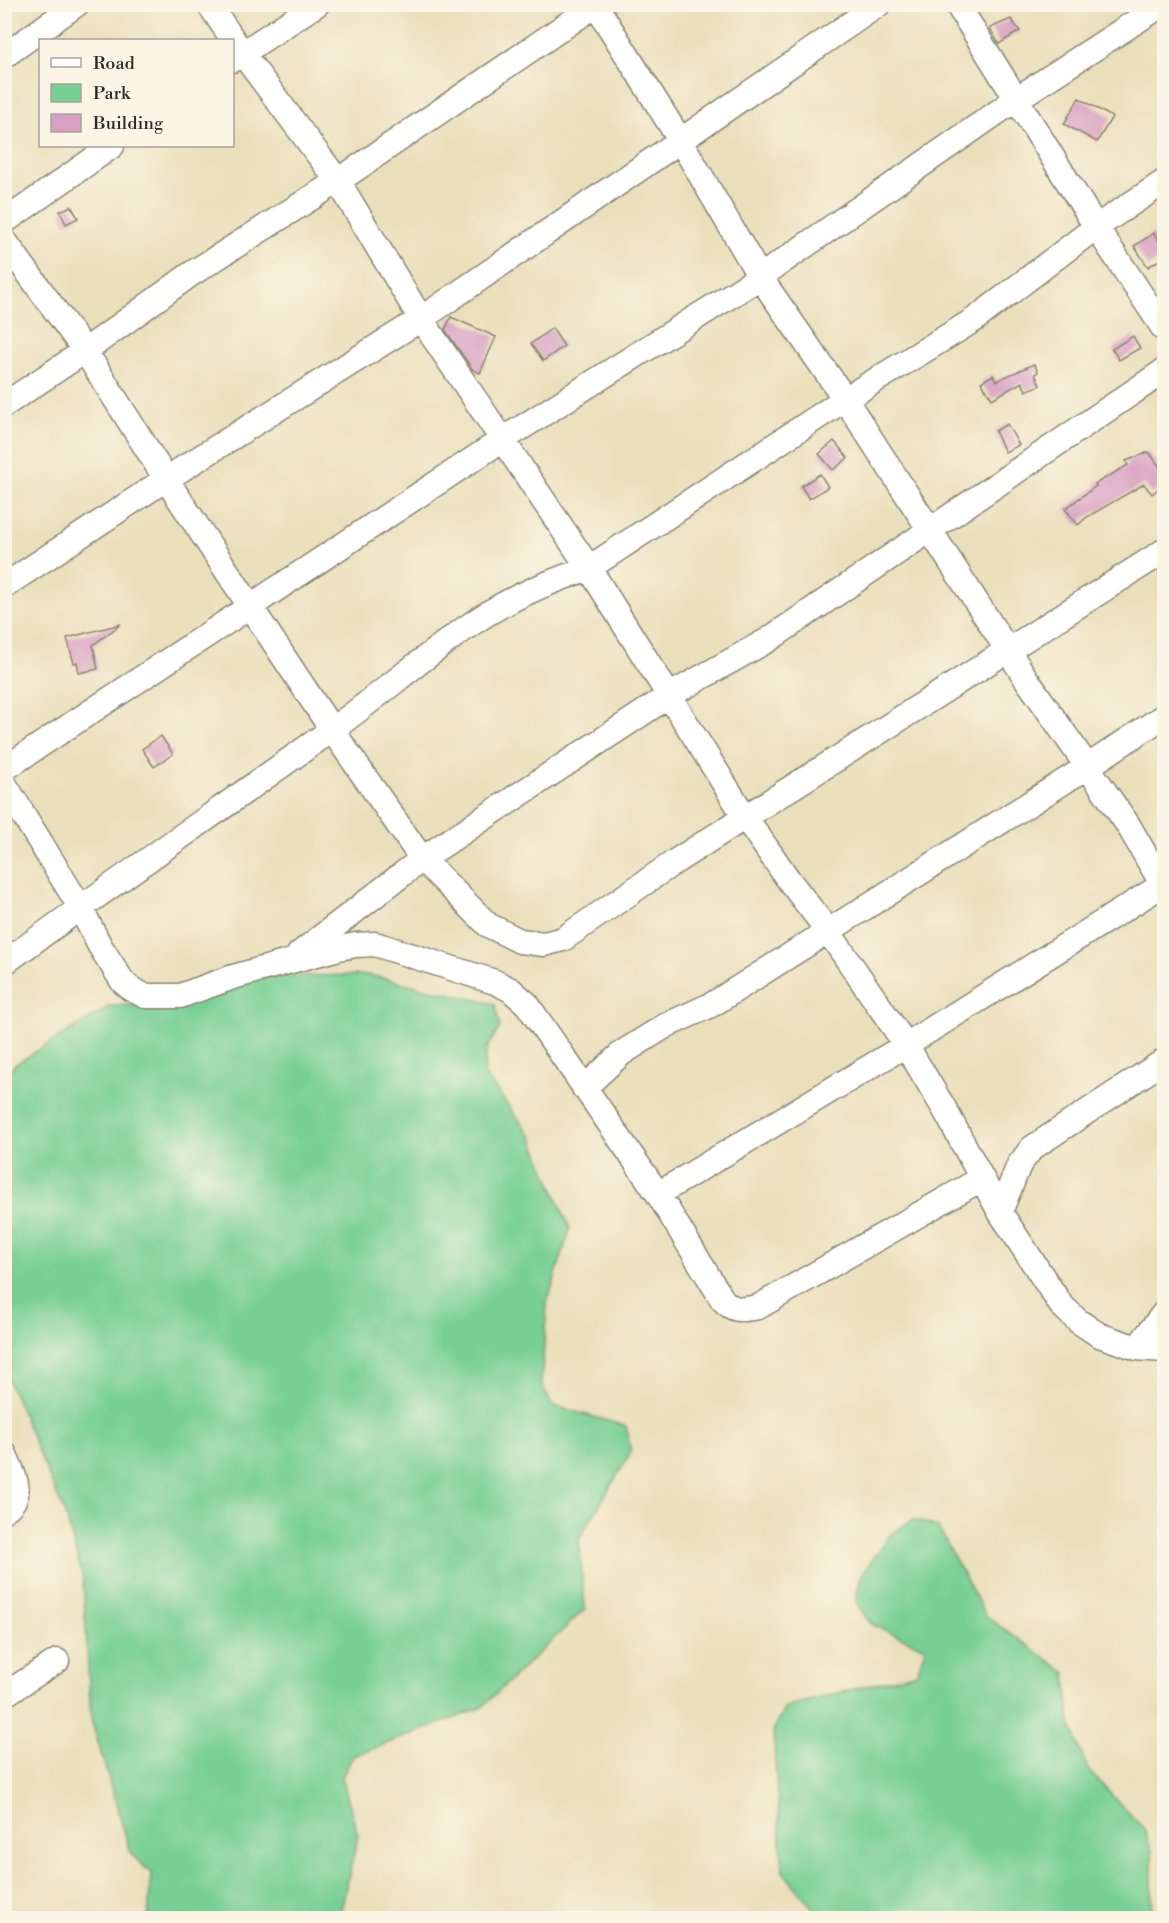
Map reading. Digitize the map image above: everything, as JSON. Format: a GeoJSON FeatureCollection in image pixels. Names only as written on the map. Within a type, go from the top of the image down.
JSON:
{"type":"FeatureCollection","features":[{"type":"Feature","properties":{"kind":"street"},"geometry":{"type":"LineString","coordinates":[[4,56],[78,4]]}},
{"type":"Feature","properties":{"kind":"street"},"geometry":{"type":"LineString","coordinates":[[209,4],[227,39]]}},
{"type":"Feature","properties":{"kind":"street"},"geometry":{"type":"LineString","coordinates":[[317,4],[237,57],[338,181],[421,319],[589,567],[745,817],[828,931],[906,1045],[945,1110],[1000,1212],[1061,1305],[1078,1321],[1099,1335],[1137,1348],[1164,1350]]}},
{"type":"Feature","properties":{"kind":"street"},"geometry":{"type":"LineString","coordinates":[[4,586],[166,479],[421,319],[879,4]]}},
{"type":"Feature","properties":{"kind":"street"},"geometry":{"type":"LineString","coordinates":[[957,4],[1015,100],[1164,329]]}},
{"type":"Feature","properties":{"kind":"street"},"geometry":{"type":"LineString","coordinates":[[4,769],[502,440],[760,277],[1015,100],[1163,4]]}},
{"type":"Feature","properties":{"kind":"street"},"geometry":{"type":"LineString","coordinates":[[4,405],[85,351],[191,274],[338,181],[596,5],[680,140],[760,277],[845,399],[1007,650],[1128,825],[1164,885],[906,1045],[658,1194]]}},
{"type":"Feature","properties":{"kind":"street"},"geometry":{"type":"LineString","coordinates":[[4,222],[111,147]]}},
{"type":"Feature","properties":{"kind":"street"},"geometry":{"type":"LineString","coordinates":[[4,963],[332,729],[481,617],[543,584],[589,567],[845,399],[974,320],[1096,227],[1164,182]]}},
{"type":"Feature","properties":{"kind":"street"},"geometry":{"type":"LineString","coordinates":[[4,240],[85,351],[166,479],[332,729],[422,859],[488,925],[520,941],[544,944],[563,939],[676,861],[1164,551]]}},
{"type":"Feature","properties":{"kind":"street"},"geometry":{"type":"LineString","coordinates":[[288,963],[422,859],[670,695],[759,646],[1164,371]]}},
{"type":"Feature","properties":{"kind":"street"},"geometry":{"type":"LineString","coordinates":[[584,1088],[622,1053],[665,1026],[713,1004],[1164,716]]}},
{"type":"Feature","properties":{"kind":"street"},"geometry":{"type":"LineString","coordinates":[[4,783],[123,982],[145,996],[180,996],[233,976],[356,945],[375,944],[495,982],[511,990],[528,1004],[658,1194],[722,1299],[736,1310],[758,1307],[981,1179]]}},
{"type":"Feature","properties":{"kind":"street"},"geometry":{"type":"LineString","coordinates":[[1000,1212],[1019,1165],[1032,1148],[1164,1061]]}},
{"type":"Feature","properties":{"kind":"street"},"geometry":{"type":"LineString","coordinates":[[1137,1348],[1164,1313]]}},
{"type":"Feature","properties":{"kind":"street"},"geometry":{"type":"LineString","coordinates":[[4,1453],[18,1488],[11,1505],[4,1510]]}},
{"type":"Feature","properties":{"kind":"street"},"geometry":{"type":"LineString","coordinates":[[4,1695],[57,1661]]}},
{"type":"Feature","properties":{"kind":"green space"},"geometry":{"type":"Polygon","coordinates":[[[369,975],[495,1004],[500,1027],[487,1048],[484,1074],[532,1137],[570,1229],[547,1304],[541,1383],[552,1405],[626,1426],[631,1452],[579,1539],[585,1609],[481,1708],[353,1756],[342,1777],[358,1836],[341,1909],[344,1918],[148,1918],[151,1873],[131,1854],[91,1719],[83,1579],[67,1519],[5,1373],[4,1078],[14,1065],[110,1006],[193,1002],[212,977],[369,975]]]}},
{"type":"Feature","properties":{"kind":"green space"},"geometry":{"type":"Polygon","coordinates":[[[913,1519],[938,1527],[986,1616],[1066,1673],[1070,1723],[1088,1770],[1144,1829],[1152,1853],[1152,1918],[821,1918],[783,1872],[773,1731],[785,1707],[917,1673],[925,1648],[871,1624],[856,1603],[860,1577],[890,1535],[913,1519]]]}},
{"type":"Feature","properties":{"kind":"building"},"geometry":{"type":"Polygon","coordinates":[[[1011,19],[1020,31],[999,44],[990,28],[1011,19]]]}},
{"type":"Feature","properties":{"kind":"building"},"geometry":{"type":"Polygon","coordinates":[[[1079,98],[1112,117],[1097,142],[1064,124],[1079,98]]]}},
{"type":"Feature","properties":{"kind":"building"},"geometry":{"type":"Polygon","coordinates":[[[71,206],[78,218],[66,224],[60,211],[71,206]]]}},
{"type":"Feature","properties":{"kind":"building"},"geometry":{"type":"Polygon","coordinates":[[[1154,233],[1164,249],[1164,257],[1148,267],[1134,246],[1154,233]]]}},
{"type":"Feature","properties":{"kind":"building"},"geometry":{"type":"Polygon","coordinates":[[[451,317],[496,337],[480,373],[473,370],[445,330],[451,317]]]}},
{"type":"Feature","properties":{"kind":"building"},"geometry":{"type":"Polygon","coordinates":[[[552,328],[564,346],[543,361],[531,344],[552,328]]]}},
{"type":"Feature","properties":{"kind":"building"},"geometry":{"type":"Polygon","coordinates":[[[1133,336],[1140,348],[1119,360],[1112,349],[1133,336]]]}},
{"type":"Feature","properties":{"kind":"building"},"geometry":{"type":"Polygon","coordinates":[[[1034,364],[1040,385],[1026,391],[1022,382],[992,399],[981,382],[993,375],[996,381],[1034,364]]]}},
{"type":"Feature","properties":{"kind":"building"},"geometry":{"type":"Polygon","coordinates":[[[1007,424],[1019,445],[1005,452],[995,431],[1007,424]]]}},
{"type":"Feature","properties":{"kind":"building"},"geometry":{"type":"Polygon","coordinates":[[[834,441],[848,458],[833,470],[819,454],[834,441]]]}},
{"type":"Feature","properties":{"kind":"building"},"geometry":{"type":"Polygon","coordinates":[[[1149,452],[1164,473],[1164,484],[1152,494],[1144,484],[1087,517],[1078,525],[1065,509],[1096,486],[1095,484],[1128,465],[1126,461],[1149,452]]]}},
{"type":"Feature","properties":{"kind":"building"},"geometry":{"type":"Polygon","coordinates":[[[820,474],[828,487],[809,499],[801,486],[820,474]]]}},
{"type":"Feature","properties":{"kind":"building"},"geometry":{"type":"Polygon","coordinates":[[[121,624],[93,645],[98,669],[79,673],[67,638],[121,624]]]}},
{"type":"Feature","properties":{"kind":"building"},"geometry":{"type":"Polygon","coordinates":[[[161,736],[173,754],[154,767],[142,749],[161,736]]]}}]}
